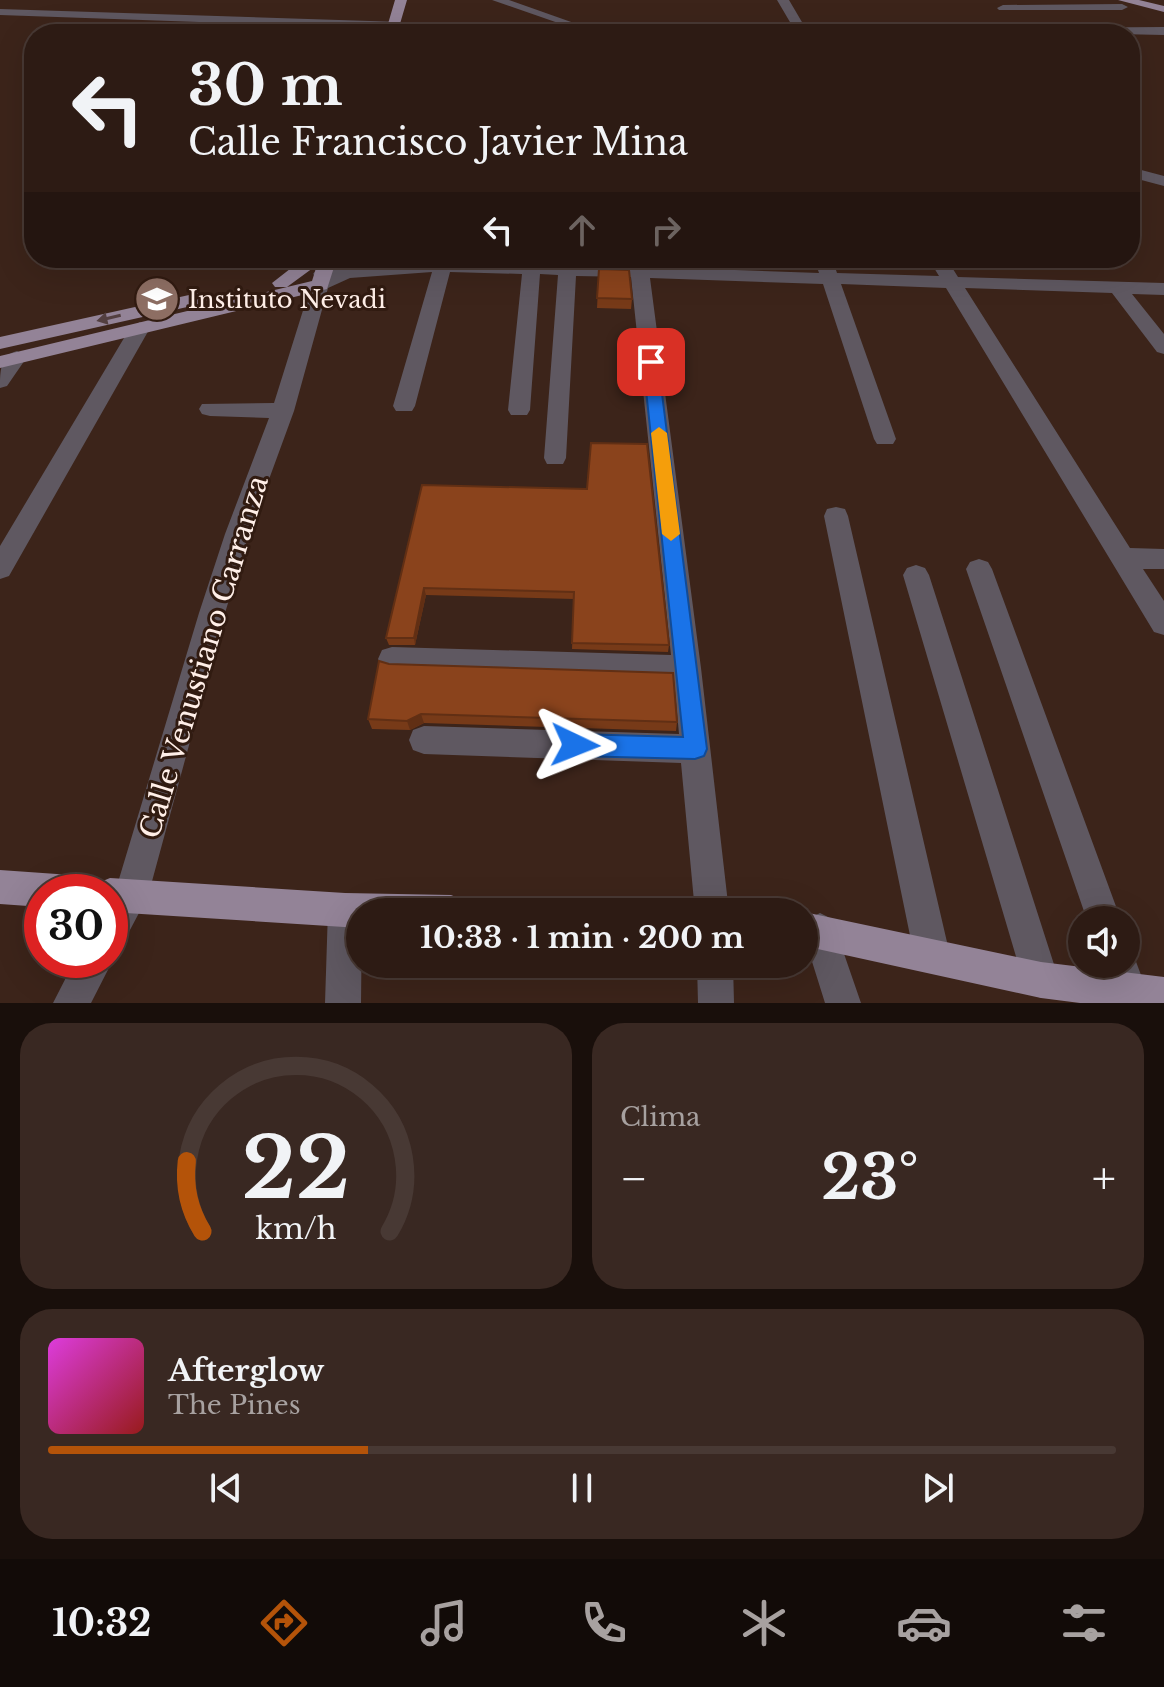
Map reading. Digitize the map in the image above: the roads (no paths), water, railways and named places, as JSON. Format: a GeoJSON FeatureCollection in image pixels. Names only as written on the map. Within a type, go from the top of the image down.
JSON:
{"type":"FeatureCollection","features":[{"type":"Feature","properties":{"kind":"main road"},"geometry":{"type":"LineString","coordinates":[[394,24],[401,0]]}},
{"type":"Feature","properties":{"kind":"main road"},"geometry":{"type":"LineString","coordinates":[[1120,2],[1164,9]]}},
{"type":"Feature","properties":{"kind":"main road"},"geometry":{"type":"LineString","coordinates":[[0,343],[151,308],[281,283],[321,269]]}},
{"type":"Feature","properties":{"kind":"main road"},"geometry":{"type":"LineString","coordinates":[[9,360],[140,328],[321,269]]}},
{"type":"Feature","properties":{"kind":"main road"},"geometry":{"type":"LineString","coordinates":[[0,887],[24,889]]}},
{"type":"Feature","properties":{"kind":"main road"},"geometry":{"type":"LineString","coordinates":[[128,895],[345,910]]}},
{"type":"Feature","properties":{"kind":"main road"},"geometry":{"type":"LineString","coordinates":[[818,931],[1041,980],[1137,983]]}},
{"type":"Feature","properties":{"kind":"street"},"geometry":{"type":"LineString","coordinates":[[498,0],[573,24]]}},
{"type":"Feature","properties":{"kind":"street"},"geometry":{"type":"LineString","coordinates":[[783,0],[797,24]]}},
{"type":"Feature","properties":{"kind":"street"},"geometry":{"type":"LineString","coordinates":[[1003,8],[1120,2],[1158,31]]}},
{"type":"Feature","properties":{"kind":"street"},"geometry":{"type":"LineString","coordinates":[[91,3],[204,6]]}},
{"type":"Feature","properties":{"kind":"street"},"geometry":{"type":"LineString","coordinates":[[0,12],[24,6],[143,18],[288,24]]}},
{"type":"Feature","properties":{"kind":"street"},"geometry":{"type":"LineString","coordinates":[[137,24],[143,18]]}},
{"type":"Feature","properties":{"kind":"street"},"geometry":{"type":"LineString","coordinates":[[321,269],[351,273],[417,268]]}},
{"type":"Feature","properties":{"kind":"street"},"geometry":{"type":"LineString","coordinates":[[404,406],[442,268]]}},
{"type":"Feature","properties":{"kind":"street"},"geometry":{"type":"LineString","coordinates":[[524,268],[581,268]]}},
{"type":"Feature","properties":{"kind":"street"},"geometry":{"type":"LineString","coordinates":[[639,268],[711,898]]}},
{"type":"Feature","properties":{"kind":"street"},"geometry":{"type":"LineString","coordinates":[[827,268],[885,439]]}},
{"type":"Feature","properties":{"kind":"street"},"geometry":{"type":"LineString","coordinates":[[835,268],[951,282],[1164,289]]}},
{"type":"Feature","properties":{"kind":"street"},"geometry":{"type":"LineString","coordinates":[[943,268],[1123,558],[1160,612]]}},
{"type":"Feature","properties":{"kind":"street","name":"Calle Venustiano Carranza"},"geometry":{"type":"LineString","coordinates":[[128,875],[184,718],[237,534],[283,411],[321,269]]}},
{"type":"Feature","properties":{"kind":"street"},"geometry":{"type":"LineString","coordinates":[[519,410],[531,269]]}},
{"type":"Feature","properties":{"kind":"street"},"geometry":{"type":"LineString","coordinates":[[555,458],[567,269]]}},
{"type":"Feature","properties":{"kind":"street"},"geometry":{"type":"LineString","coordinates":[[1119,289],[1164,348]]}},
{"type":"Feature","properties":{"kind":"street"},"geometry":{"type":"LineString","coordinates":[[0,569],[140,328]]}},
{"type":"Feature","properties":{"kind":"street"},"geometry":{"type":"LineString","coordinates":[[0,393],[8,386],[0,381],[9,360]]}},
{"type":"Feature","properties":{"kind":"street"},"geometry":{"type":"LineString","coordinates":[[210,409],[283,411]]}},
{"type":"Feature","properties":{"kind":"street"},"geometry":{"type":"LineString","coordinates":[[836,516],[932,955]]}},
{"type":"Feature","properties":{"kind":"street"},"geometry":{"type":"LineString","coordinates":[[1123,558],[1164,559]]}},
{"type":"Feature","properties":{"kind":"street"},"geometry":{"type":"LineString","coordinates":[[979,569],[1099,906]]}},
{"type":"Feature","properties":{"kind":"street"},"geometry":{"type":"LineString","coordinates":[[916,575],[1041,980]]}},
{"type":"Feature","properties":{"kind":"street"},"geometry":{"type":"LineString","coordinates":[[392,659],[687,668]]}},
{"type":"Feature","properties":{"kind":"street"},"geometry":{"type":"LineString","coordinates":[[424,740],[695,749]]}},
{"type":"Feature","properties":{"kind":"street"},"geometry":{"type":"LineString","coordinates":[[343,1003],[345,910]]}},
{"type":"Feature","properties":{"kind":"street"},"geometry":{"type":"LineString","coordinates":[[818,944],[843,1003]]}},
{"type":"Feature","properties":{"kind":"street"},"geometry":{"type":"LineString","coordinates":[[71,1003],[85,978]]}},
{"type":"Feature","properties":{"kind":"street"},"geometry":{"type":"LineString","coordinates":[[715,978],[716,1003]]}},
{"type":"Feature","properties":{"kind":"place","name":"Instituto Nevadi"},"geometry":{"type":"Point","coordinates":[157,299]}}]}
